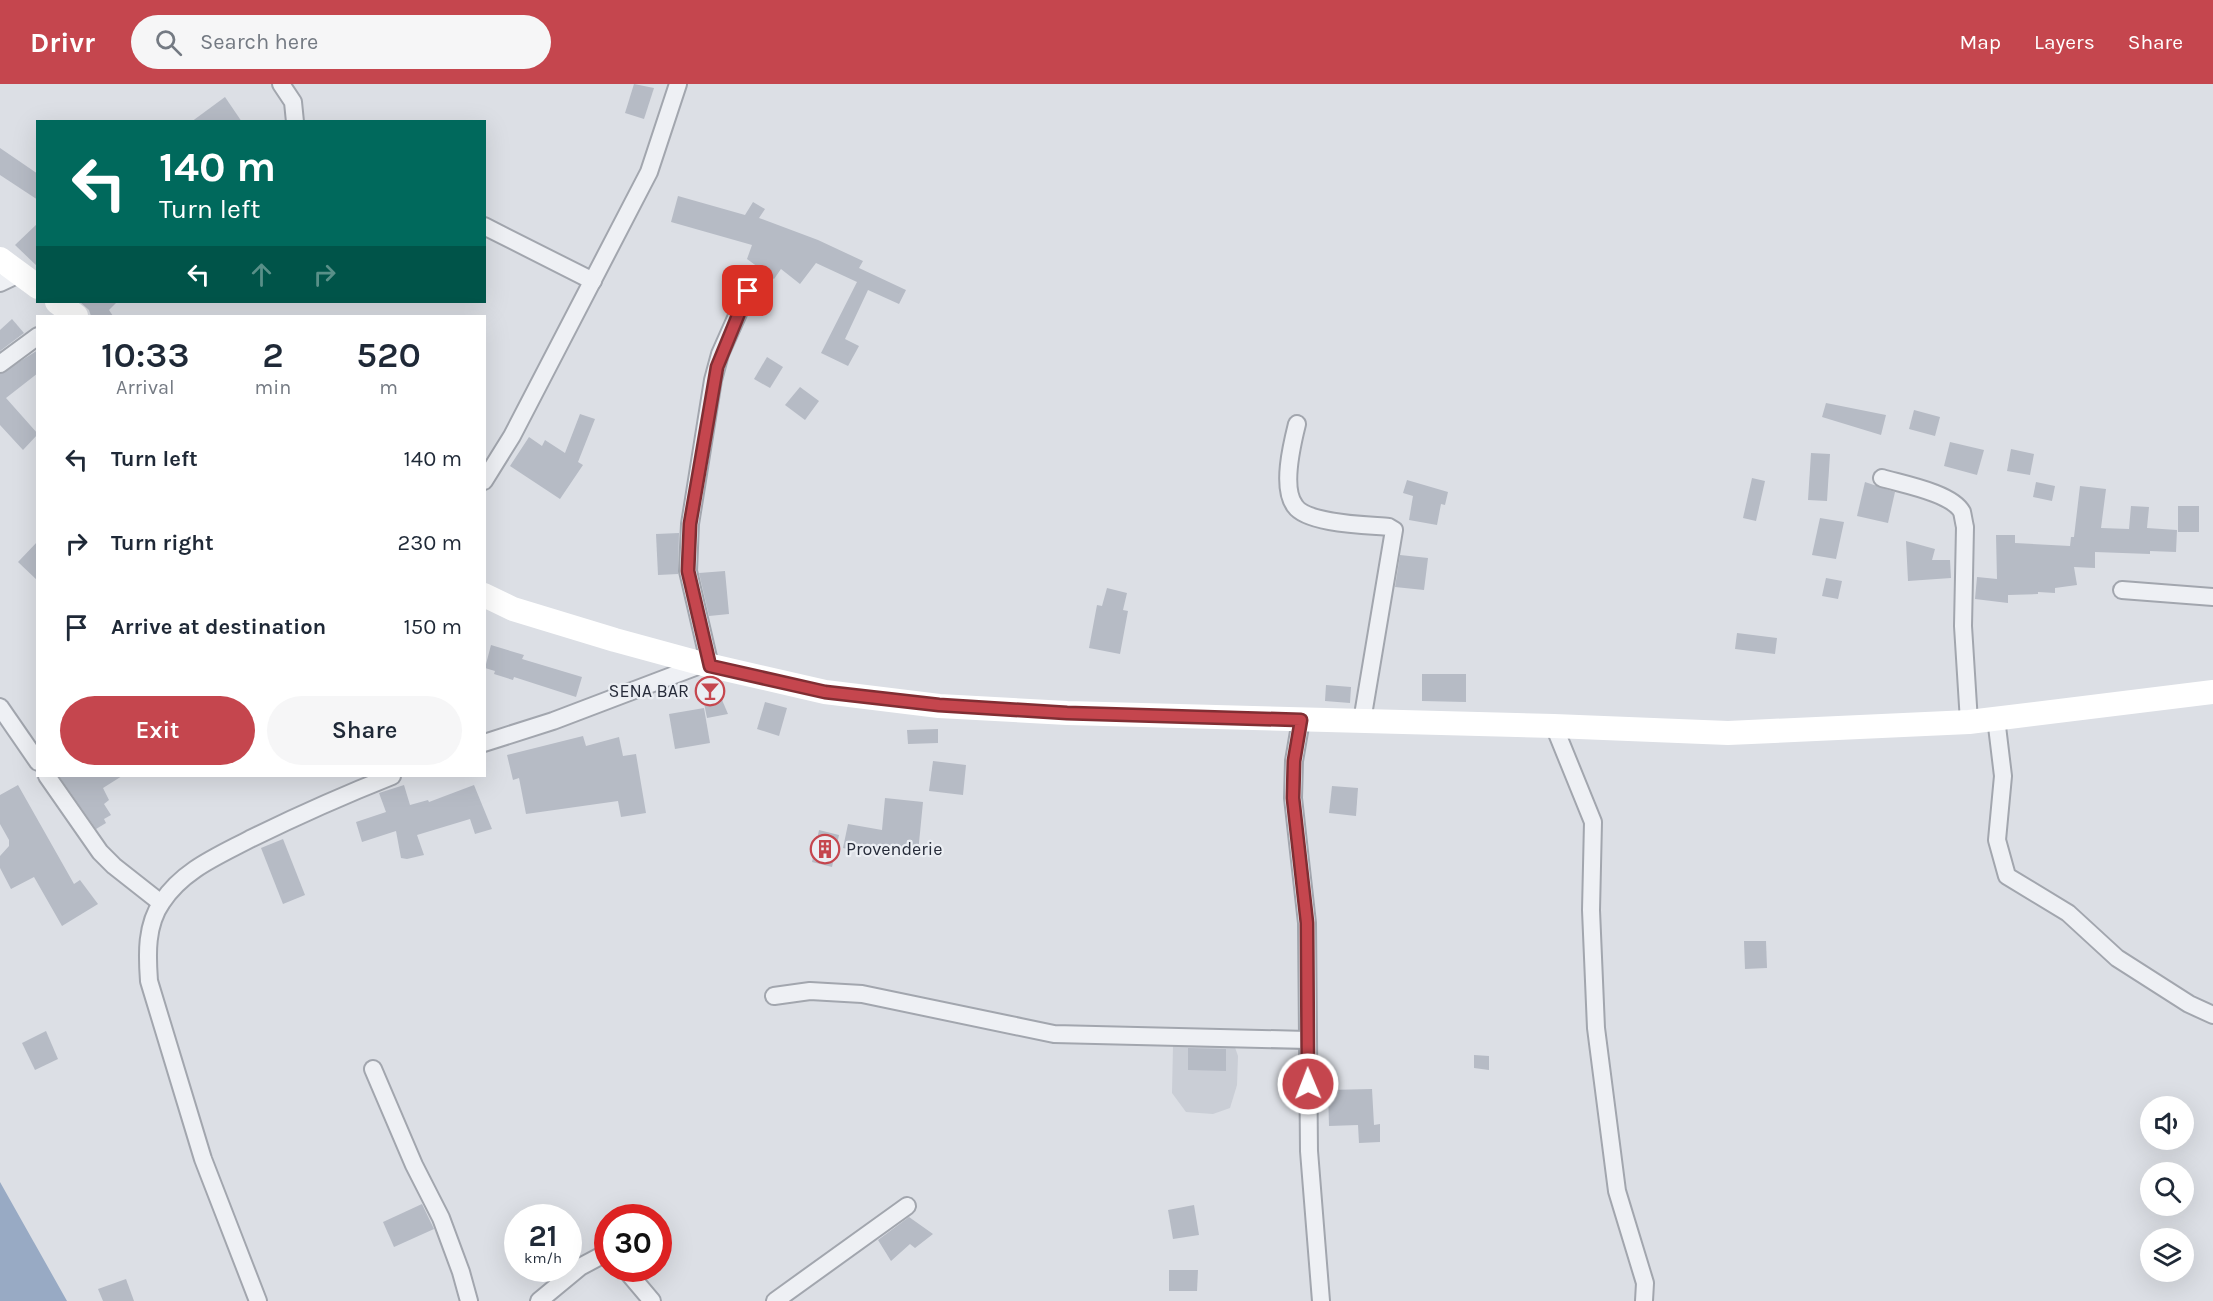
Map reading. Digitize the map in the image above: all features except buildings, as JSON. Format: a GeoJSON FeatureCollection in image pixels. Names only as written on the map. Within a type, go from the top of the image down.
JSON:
{"type":"FeatureCollection","features":[{"type":"Feature","properties":{"kind":"main road"},"geometry":{"type":"LineString","coordinates":[[0,259],[19,281]]}},
{"type":"Feature","properties":{"kind":"main road"},"geometry":{"type":"LineString","coordinates":[[486,597],[524,612],[706,665],[825,692],[939,705],[1067,713],[1728,733],[1969,722],[2213,692]]}},
{"type":"Feature","properties":{"kind":"street"},"geometry":{"type":"LineString","coordinates":[[280,84],[293,102],[295,120]]}},
{"type":"Feature","properties":{"kind":"street"},"geometry":{"type":"LineString","coordinates":[[486,478],[512,436],[649,172],[678,84]]}},
{"type":"Feature","properties":{"kind":"street"},"geometry":{"type":"LineString","coordinates":[[486,227],[593,281]]}},
{"type":"Feature","properties":{"kind":"street"},"geometry":{"type":"LineString","coordinates":[[486,742],[553,721],[706,665],[688,571],[690,524],[713,380],[720,354],[748,291]]}},
{"type":"Feature","properties":{"kind":"street"},"geometry":{"type":"LineString","coordinates":[[0,364],[36,337]]}},
{"type":"Feature","properties":{"kind":"street"},"geometry":{"type":"LineString","coordinates":[[1297,424],[1290,456],[1289,479],[1294,506],[1302,514],[1394,530],[1395,536],[1362,721]]}},
{"type":"Feature","properties":{"kind":"street"},"geometry":{"type":"LineString","coordinates":[[1882,478],[1939,495],[1954,503],[1961,512],[1965,527],[1963,626],[1969,722]]}},
{"type":"Feature","properties":{"kind":"street"},"geometry":{"type":"LineString","coordinates":[[2122,590],[2213,597]]}},
{"type":"Feature","properties":{"kind":"street"},"geometry":{"type":"LineString","coordinates":[[0,707],[36,759]]}},
{"type":"Feature","properties":{"kind":"street"},"geometry":{"type":"LineString","coordinates":[[1996,718],[2003,776],[1997,840],[2007,876],[2068,913],[2117,958],[2189,1004],[2213,1015]]}},
{"type":"Feature","properties":{"kind":"street"},"geometry":{"type":"LineString","coordinates":[[1301,720],[1294,761],[1293,798],[1307,923],[1310,1151],[1321,1301]]}},
{"type":"Feature","properties":{"kind":"street"},"geometry":{"type":"LineString","coordinates":[[1554,726],[1593,822],[1591,910],[1596,1028],[1617,1191],[1645,1283],[1644,1301]]}},
{"type":"Feature","properties":{"kind":"street"},"geometry":{"type":"LineString","coordinates":[[48,777],[100,852],[161,903]]}},
{"type":"Feature","properties":{"kind":"street"},"geometry":{"type":"LineString","coordinates":[[258,1301],[203,1159],[150,981],[147,955],[150,927],[161,903],[178,881],[204,863],[305,811],[390,777]]}},
{"type":"Feature","properties":{"kind":"street"},"geometry":{"type":"LineString","coordinates":[[774,996],[810,991],[862,994],[1054,1034],[1307,1040]]}},
{"type":"Feature","properties":{"kind":"street"},"geometry":{"type":"LineString","coordinates":[[373,1069],[414,1165],[441,1218],[469,1301]]}},
{"type":"Feature","properties":{"kind":"street"},"geometry":{"type":"LineString","coordinates":[[775,1301],[908,1206]]}},
{"type":"Feature","properties":{"kind":"street"},"geometry":{"type":"LineString","coordinates":[[539,1301],[580,1267],[594,1260]]}},
{"type":"Feature","properties":{"kind":"street"},"geometry":{"type":"LineString","coordinates":[[636,1282],[652,1301]]}},
{"type":"Feature","properties":{"kind":"shaded area"},"geometry":{"type":"Polygon","coordinates":[[[1182,1034],[1231,1036],[1238,1056],[1237,1085],[1230,1108],[1213,1114],[1186,1112],[1172,1093],[1173,1045],[1182,1034]]]}},
{"type":"Feature","properties":{"kind":"water"},"geometry":{"type":"Polygon","coordinates":[[[0,1182],[67,1301],[0,1301],[0,1182]]]}},
{"type":"Feature","properties":{"kind":"place","name":"SENA BAR"},"geometry":{"type":"Point","coordinates":[710,691]}},
{"type":"Feature","properties":{"kind":"place","name":"Provenderie"},"geometry":{"type":"Point","coordinates":[825,849]}},
{"type":"Feature","properties":{"kind":"route"},"geometry":{"type":"LineString","coordinates":[[748,291],[720,354],[713,380],[687,552],[693,599],[710,666],[825,692],[939,705],[1067,713],[1278,717],[1301,720],[1294,761],[1293,798],[1307,923],[1308,1084]]}}]}
